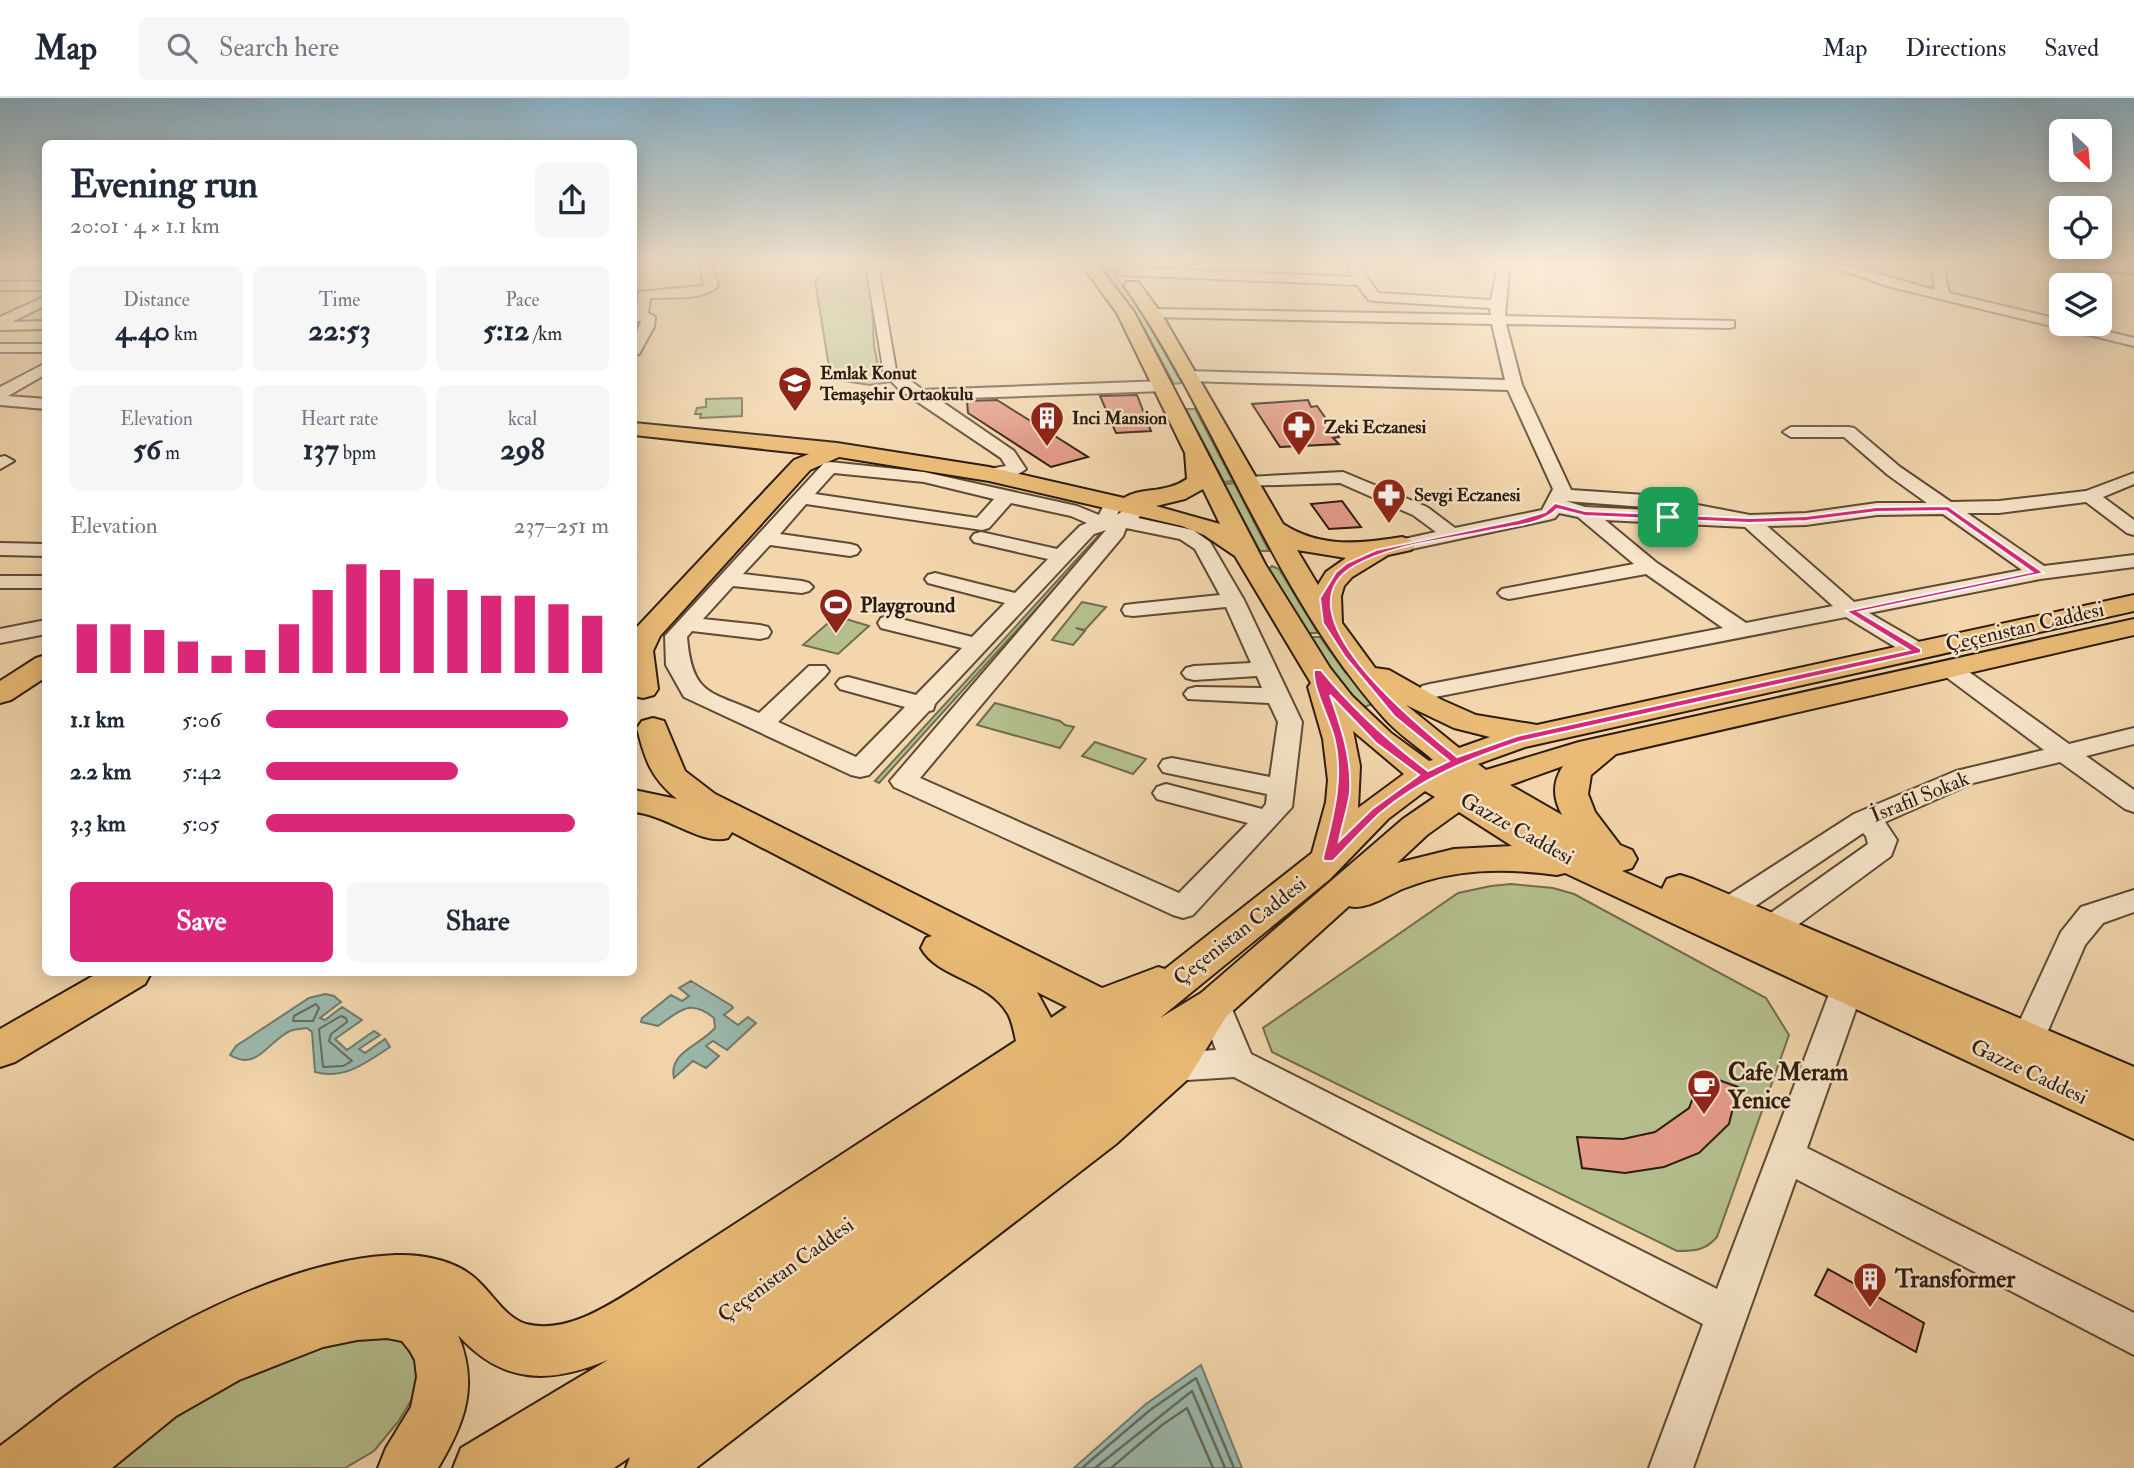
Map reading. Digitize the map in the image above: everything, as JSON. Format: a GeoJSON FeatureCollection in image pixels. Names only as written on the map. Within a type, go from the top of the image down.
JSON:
{"type":"FeatureCollection","features":[{"type":"Feature","properties":{"kind":"main road","name":"Gazze Caddesi"},"geometry":{"type":"LineString","coordinates":[[1133,328],[1245,551],[1318,672],[1341,702],[1380,740],[1561,830],[1605,865],[1847,989],[2134,1121]]}},
{"type":"Feature","properties":{"kind":"main road","name":"Gazze Caddesi"},"geometry":{"type":"LineString","coordinates":[[1160,328],[1272,527],[1351,659],[1456,779]]}},
{"type":"Feature","properties":{"kind":"main road"},"geometry":{"type":"LineString","coordinates":[[637,429],[837,450],[989,474],[1120,514],[1170,506],[1199,481],[1196,453]]}},
{"type":"Feature","properties":{"kind":"main road"},"geometry":{"type":"LineString","coordinates":[[637,620],[787,463],[793,453],[791,445]]}},
{"type":"Feature","properties":{"kind":"main road"},"geometry":{"type":"LineString","coordinates":[[837,450],[802,466],[647,632],[639,651],[638,687],[654,707],[643,742],[659,752],[671,777],[703,803],[1101,1006]]}},
{"type":"Feature","properties":{"kind":"main road"},"geometry":{"type":"LineString","coordinates":[[1170,506],[1245,551]]}},
{"type":"Feature","properties":{"kind":"main road"},"geometry":{"type":"LineString","coordinates":[[1272,527],[1295,543],[1317,548],[1360,552],[1402,545]]}},
{"type":"Feature","properties":{"kind":"main road"},"geometry":{"type":"LineString","coordinates":[[1328,623],[1324,598],[1339,574],[1350,565],[1402,545]]}},
{"type":"Feature","properties":{"kind":"main road","name":"Çeçenistan Caddesi"},"geometry":{"type":"LineString","coordinates":[[481,1468],[690,1338],[1090,1051],[1205,985],[1314,917],[1415,827],[1456,779],[1517,739],[2134,603]]}},
{"type":"Feature","properties":{"kind":"main road","name":"Çeçenistan Caddesi"},"geometry":{"type":"LineString","coordinates":[[564,1468],[702,1378],[1145,1049],[1376,811],[1456,779],[2134,627]]}},
{"type":"Feature","properties":{"kind":"main road"},"geometry":{"type":"LineString","coordinates":[[0,679],[42,652]]}},
{"type":"Feature","properties":{"kind":"main road"},"geometry":{"type":"LineString","coordinates":[[1351,659],[1445,715],[1479,727],[1532,730],[1580,725]]}},
{"type":"Feature","properties":{"kind":"main road"},"geometry":{"type":"LineString","coordinates":[[0,694],[42,667]]}},
{"type":"Feature","properties":{"kind":"main road"},"geometry":{"type":"LineString","coordinates":[[1318,672],[1341,741],[1343,762],[1344,793],[1329,858]]}},
{"type":"Feature","properties":{"kind":"main road"},"geometry":{"type":"LineString","coordinates":[[1605,865],[1573,806],[1570,782],[1578,767],[1614,744]]}},
{"type":"Feature","properties":{"kind":"main road"},"geometry":{"type":"LineString","coordinates":[[637,801],[651,802],[686,814],[1002,981],[1026,1006],[1039,1046]]}},
{"type":"Feature","properties":{"kind":"main road"},"geometry":{"type":"LineString","coordinates":[[1314,917],[1385,879],[1447,861],[1479,856],[1520,857],[1605,865]]}},
{"type":"Feature","properties":{"kind":"main road","name":"Gazze Caddesi"},"geometry":{"type":"LineString","coordinates":[[1605,865],[1773,927],[2134,1087]]}},
{"type":"Feature","properties":{"kind":"main road"},"geometry":{"type":"LineString","coordinates":[[0,1027],[89,976]]}},
{"type":"Feature","properties":{"kind":"main road"},"geometry":{"type":"LineString","coordinates":[[0,1050],[126,976]]}},
{"type":"Feature","properties":{"kind":"main road"},"geometry":{"type":"LineString","coordinates":[[17,1468],[114,1394],[199,1343],[281,1306],[361,1282],[425,1280],[451,1290],[500,1338],[526,1350],[559,1349],[591,1341],[624,1326],[653,1307],[1101,1006],[1205,985]]}},
{"type":"Feature","properties":{"kind":"main road"},"geometry":{"type":"LineString","coordinates":[[654,1468],[693,1434],[1100,1130],[1172,1067],[1205,985]]}},
{"type":"Feature","properties":{"kind":"main road"},"geometry":{"type":"LineString","coordinates":[[70,1468],[139,1410],[211,1366],[286,1334],[330,1320],[361,1314],[390,1313],[412,1318],[429,1331],[443,1370],[443,1392],[435,1419],[406,1468]]}},
{"type":"Feature","properties":{"kind":"street"},"geometry":{"type":"LineString","coordinates":[[637,345],[646,328]]}},
{"type":"Feature","properties":{"kind":"street"},"geometry":{"type":"LineString","coordinates":[[881,328],[889,371],[906,387],[1008,455],[1017,465],[1017,469],[989,474]]}},
{"type":"Feature","properties":{"kind":"street"},"geometry":{"type":"LineString","coordinates":[[1402,545],[1548,514],[1558,500],[1562,489],[1514,385],[1501,328]]}},
{"type":"Feature","properties":{"kind":"street"},"geometry":{"type":"LineString","coordinates":[[2076,328],[2134,342]]}},
{"type":"Feature","properties":{"kind":"street"},"geometry":{"type":"LineString","coordinates":[[0,348],[42,348]]}},
{"type":"Feature","properties":{"kind":"street"},"geometry":{"type":"LineString","coordinates":[[0,394],[42,370]]}},
{"type":"Feature","properties":{"kind":"street"},"geometry":{"type":"LineString","coordinates":[[1186,376],[1514,385]]}},
{"type":"Feature","properties":{"kind":"street"},"geometry":{"type":"LineString","coordinates":[[918,395],[1164,386]]}},
{"type":"Feature","properties":{"kind":"street"},"geometry":{"type":"LineString","coordinates":[[0,400],[42,404]]}},
{"type":"Feature","properties":{"kind":"street"},"geometry":{"type":"LineString","coordinates":[[1791,432],[1848,432],[1894,471],[2040,573]]}},
{"type":"Feature","properties":{"kind":"street"},"geometry":{"type":"LineString","coordinates":[[1120,514],[903,781],[1184,907],[1279,807],[1290,722],[1229,592],[1203,546],[1186,534],[1120,514],[1077,512],[924,477],[830,467],[676,636],[678,664],[692,692],[860,769],[924,705],[1087,530],[1120,514]]}},
{"type":"Feature","properties":{"kind":"street"},"geometry":{"type":"LineString","coordinates":[[1248,482],[1343,477],[1420,511],[1454,536]]}},
{"type":"Feature","properties":{"kind":"street"},"geometry":{"type":"LineString","coordinates":[[1585,513],[1750,520],[1806,519],[1877,509],[1998,507],[2090,496],[2134,478]]}},
{"type":"Feature","properties":{"kind":"street"},"geometry":{"type":"LineString","coordinates":[[801,498],[982,524],[1006,496]]}},
{"type":"Feature","properties":{"kind":"street"},"geometry":{"type":"LineString","coordinates":[[2090,496],[2134,530]]}},
{"type":"Feature","properties":{"kind":"street"},"geometry":{"type":"LineString","coordinates":[[1558,500],[1585,513],[1650,567],[1742,631]]}},
{"type":"Feature","properties":{"kind":"street"},"geometry":{"type":"LineString","coordinates":[[1558,500],[1645,501],[1750,520],[1851,611],[1918,651]]}},
{"type":"Feature","properties":{"kind":"street"},"geometry":{"type":"LineString","coordinates":[[765,538],[850,550]]}},
{"type":"Feature","properties":{"kind":"street"},"geometry":{"type":"LineString","coordinates":[[981,538],[1064,557]]}},
{"type":"Feature","properties":{"kind":"street"},"geometry":{"type":"LineString","coordinates":[[0,549],[42,550]]}},
{"type":"Feature","properties":{"kind":"street"},"geometry":{"type":"LineString","coordinates":[[1430,691],[2040,573],[2134,561]]}},
{"type":"Feature","properties":{"kind":"street"},"geometry":{"type":"LineString","coordinates":[[1509,593],[1650,567]]}},
{"type":"Feature","properties":{"kind":"street"},"geometry":{"type":"LineString","coordinates":[[728,579],[802,587]]}},
{"type":"Feature","properties":{"kind":"street"},"geometry":{"type":"LineString","coordinates":[[935,579],[1022,601]]}},
{"type":"Feature","properties":{"kind":"street"},"geometry":{"type":"LineString","coordinates":[[0,582],[42,582]]}},
{"type":"Feature","properties":{"kind":"street"},"geometry":{"type":"LineString","coordinates":[[1130,602],[1229,592]]}},
{"type":"Feature","properties":{"kind":"street"},"geometry":{"type":"LineString","coordinates":[[889,623],[979,646]]}},
{"type":"Feature","properties":{"kind":"street"},"geometry":{"type":"LineString","coordinates":[[686,624],[760,632]]}},
{"type":"Feature","properties":{"kind":"street"},"geometry":{"type":"LineString","coordinates":[[0,636],[42,627]]}},
{"type":"Feature","properties":{"kind":"street"},"geometry":{"type":"LineString","coordinates":[[1265,669],[1195,684],[1278,696]]}},
{"type":"Feature","properties":{"kind":"street"},"geometry":{"type":"LineString","coordinates":[[1950,669],[2134,803]]}},
{"type":"Feature","properties":{"kind":"street"},"geometry":{"type":"LineString","coordinates":[[761,725],[817,671]]}},
{"type":"Feature","properties":{"kind":"street"},"geometry":{"type":"LineString","coordinates":[[848,684],[924,705]]}},
{"type":"Feature","properties":{"kind":"street","name":"İsrafil Sokak"},"geometry":{"type":"LineString","coordinates":[[1729,909],[1864,820],[1965,777],[2134,736]]}},
{"type":"Feature","properties":{"kind":"street"},"geometry":{"type":"LineString","coordinates":[[1172,766],[1281,788]]}},
{"type":"Feature","properties":{"kind":"street"},"geometry":{"type":"LineString","coordinates":[[1166,793],[1267,819]]}},
{"type":"Feature","properties":{"kind":"street"},"geometry":{"type":"LineString","coordinates":[[1773,927],[1881,849],[1883,840],[1876,829],[1864,820]]}},
{"type":"Feature","properties":{"kind":"street"},"geometry":{"type":"LineString","coordinates":[[2028,1040],[2072,940],[2092,915],[2134,901]]}},
{"type":"Feature","properties":{"kind":"street"},"geometry":{"type":"LineString","coordinates":[[1205,985],[1238,1063]]}},
{"type":"Feature","properties":{"kind":"street"},"geometry":{"type":"LineString","coordinates":[[1671,1468],[1847,989]]}},
{"type":"Feature","properties":{"kind":"street"},"geometry":{"type":"LineString","coordinates":[[1172,1067],[1238,1063],[1727,1315]]}},
{"type":"Feature","properties":{"kind":"street"},"geometry":{"type":"LineString","coordinates":[[1785,1155],[2134,1335]]}},
{"type":"Feature","properties":{"kind":"green space"},"geometry":{"type":"Polygon","coordinates":[[[823,328],[873,328],[878,366],[891,382],[870,385],[831,379],[823,328]]]}},
{"type":"Feature","properties":{"kind":"green space"},"geometry":{"type":"Polygon","coordinates":[[[1144,328],[1150,328],[1182,383],[1174,384],[1144,328]]]}},
{"type":"Feature","properties":{"kind":"green space"},"geometry":{"type":"Polygon","coordinates":[[[742,398],[742,416],[700,418],[701,414],[695,414],[697,408],[706,407],[706,399],[742,398]]]}},
{"type":"Feature","properties":{"kind":"green space"},"geometry":{"type":"Polygon","coordinates":[[[1186,409],[1195,409],[1233,481],[1224,482],[1186,409]]]}},
{"type":"Feature","properties":{"kind":"green space"},"geometry":{"type":"Polygon","coordinates":[[[1234,483],[1269,551],[1260,551],[1224,484],[1234,483]]]}},
{"type":"Feature","properties":{"kind":"green space"},"geometry":{"type":"Polygon","coordinates":[[[1108,525],[1111,526],[879,783],[875,781],[1108,525]]]}},
{"type":"Feature","properties":{"kind":"green space"},"geometry":{"type":"Polygon","coordinates":[[[1272,566],[1279,569],[1318,633],[1308,633],[1268,570],[1272,566]]]}},
{"type":"Feature","properties":{"kind":"green space"},"geometry":{"type":"Polygon","coordinates":[[[1082,602],[1106,607],[1085,630],[1076,628],[1085,631],[1073,645],[1052,640],[1082,602]]]}},
{"type":"Feature","properties":{"kind":"green space","name":"Playground"},"geometry":{"type":"Polygon","coordinates":[[[836,616],[869,626],[838,654],[803,645],[836,616]]]}},
{"type":"Feature","properties":{"kind":"green space"},"geometry":{"type":"Polygon","coordinates":[[[1308,637],[1320,637],[1345,672],[1381,701],[1353,711],[1308,637]]]}},
{"type":"Feature","properties":{"kind":"green space"},"geometry":{"type":"Polygon","coordinates":[[[995,703],[1074,727],[1060,748],[977,725],[995,703]]]}},
{"type":"Feature","properties":{"kind":"green space"},"geometry":{"type":"Polygon","coordinates":[[[1095,742],[1146,759],[1133,774],[1082,756],[1095,742]]]}},
{"type":"Feature","properties":{"kind":"green space"},"geometry":{"type":"Polygon","coordinates":[[[1511,884],[1553,888],[1574,894],[1766,998],[1789,1035],[1717,1237],[1704,1248],[1677,1251],[1272,1052],[1263,1028],[1458,893],[1511,884]]]}},
{"type":"Feature","properties":{"kind":"green space"},"geometry":{"type":"Polygon","coordinates":[[[372,1321],[413,1337],[420,1386],[398,1422],[374,1451],[345,1468],[97,1468],[208,1389],[372,1321]]]}},
{"type":"Feature","properties":{"kind":"water"},"geometry":{"type":"Polygon","coordinates":[[[691,981],[732,1006],[724,1015],[738,1025],[748,1017],[756,1023],[727,1050],[713,1041],[706,1046],[719,1056],[706,1068],[693,1061],[674,1078],[673,1069],[676,1062],[715,1028],[714,1018],[691,1008],[679,1012],[658,1026],[641,1022],[642,1018],[671,995],[682,1001],[689,996],[679,988],[691,981]]]}},
{"type":"Feature","properties":{"kind":"water"},"geometry":{"type":"Polygon","coordinates":[[[325,994],[334,996],[341,1002],[320,1018],[325,1020],[342,1007],[362,1020],[335,1039],[347,1050],[374,1031],[380,1035],[359,1049],[365,1053],[385,1039],[390,1047],[354,1068],[336,1074],[315,1072],[312,1032],[307,1028],[290,1031],[255,1058],[239,1059],[230,1055],[236,1046],[309,998],[325,994]]]}},
{"type":"Feature","properties":{"kind":"water"},"geometry":{"type":"Polygon","coordinates":[[[1201,1365],[1242,1468],[1074,1468],[1146,1404],[1201,1365]]]}},
{"type":"Feature","properties":{"kind":"building","name":"Inci Mansion"},"geometry":{"type":"Polygon","coordinates":[[[1137,395],[1151,431],[1116,433],[1100,396],[1137,395]]]}},
{"type":"Feature","properties":{"kind":"building","name":"Inci Mansion"},"geometry":{"type":"Polygon","coordinates":[[[997,400],[1088,457],[1051,467],[968,413],[967,401],[997,400]]]}},
{"type":"Feature","properties":{"kind":"building"},"geometry":{"type":"Polygon","coordinates":[[[1308,400],[1311,407],[1317,406],[1339,437],[1333,438],[1339,444],[1280,447],[1252,404],[1308,400]]]}},
{"type":"Feature","properties":{"kind":"building"},"geometry":{"type":"Polygon","coordinates":[[[1342,501],[1361,527],[1329,529],[1311,504],[1342,501]]]}},
{"type":"Feature","properties":{"kind":"building","name":"Cafe Meram Yenice"},"geometry":{"type":"Polygon","coordinates":[[[1702,1074],[1738,1087],[1729,1124],[1699,1153],[1664,1167],[1625,1173],[1582,1168],[1577,1137],[1623,1139],[1655,1132],[1689,1108],[1702,1074]]]}},
{"type":"Feature","properties":{"kind":"building","name":"Transformer"},"geometry":{"type":"Polygon","coordinates":[[[1828,1269],[1924,1323],[1916,1352],[1815,1295],[1828,1269]]]}},
{"type":"Feature","properties":{"kind":"place","name":"Emlak Konut Temaşehir Ortaokulu"},"geometry":{"type":"Point","coordinates":[795,413]}},
{"type":"Feature","properties":{"kind":"place","name":"Inci Mansion"},"geometry":{"type":"Point","coordinates":[1047,448]}},
{"type":"Feature","properties":{"kind":"place","name":"Zeki Eczanesi"},"geometry":{"type":"Point","coordinates":[1299,457]}},
{"type":"Feature","properties":{"kind":"place","name":"Sevgi Eczanesi"},"geometry":{"type":"Point","coordinates":[1389,525]}},
{"type":"Feature","properties":{"kind":"place","name":"Playground"},"geometry":{"type":"Point","coordinates":[836,635]}},
{"type":"Feature","properties":{"kind":"place","name":"Cafe Meram Yenice"},"geometry":{"type":"Point","coordinates":[1704,1116]}},
{"type":"Feature","properties":{"kind":"place","name":"Transformer"},"geometry":{"type":"Point","coordinates":[1870,1309]}},
{"type":"Feature","properties":{"kind":"route"},"geometry":{"type":"LineString","coordinates":[[1668,517],[1585,513],[1555,506],[1548,514],[1519,522],[1379,552],[1350,565],[1339,574],[1324,598],[1328,623],[1348,655],[1397,714],[1456,762],[1421,778],[1376,811],[1329,858],[1344,793],[1343,762],[1341,741],[1318,672],[1341,702],[1380,740],[1427,776],[1475,753],[1517,739],[1918,651],[1851,611],[2040,573],[1948,508],[1877,509],[1806,519],[1668,517]]}}]}
